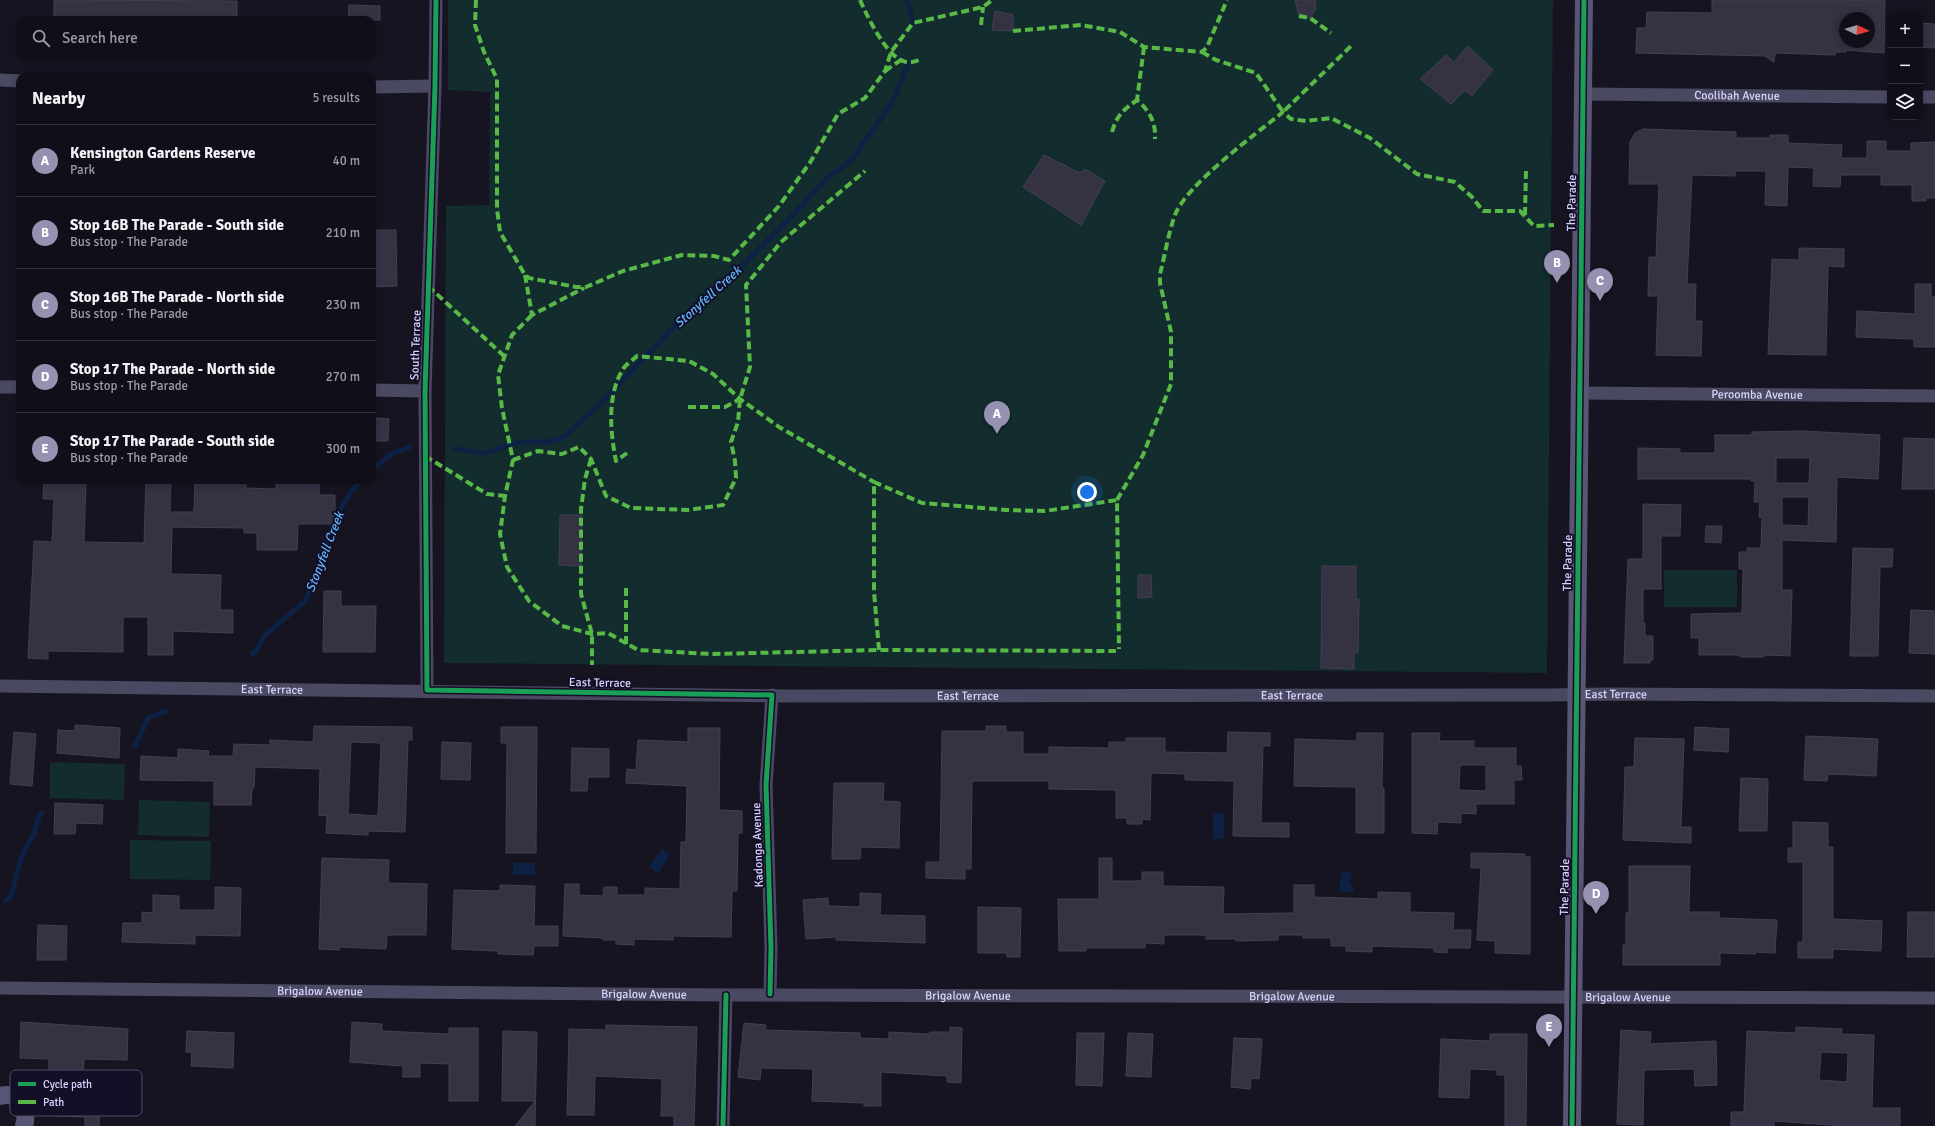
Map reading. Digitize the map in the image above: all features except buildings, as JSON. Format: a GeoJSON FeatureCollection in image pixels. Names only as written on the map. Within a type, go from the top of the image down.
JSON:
{"type":"FeatureCollection","features":[{"type":"Feature","properties":{"kind":"main road","name":"The Parade"},"geometry":{"type":"LineString","coordinates":[[1572,1126],[1584,0]]}},
{"type":"Feature","properties":{"kind":"street","name":"South Terrace"},"geometry":{"type":"LineString","coordinates":[[427,690],[425,392],[435,86],[436,0]]}},
{"type":"Feature","properties":{"kind":"street"},"geometry":{"type":"LineString","coordinates":[[0,80],[16,81]]}},
{"type":"Feature","properties":{"kind":"street"},"geometry":{"type":"LineString","coordinates":[[376,87],[435,86]]}},
{"type":"Feature","properties":{"kind":"street","name":"Coolibah Avenue"},"geometry":{"type":"LineString","coordinates":[[1584,94],[1887,97]]}},
{"type":"Feature","properties":{"kind":"street"},"geometry":{"type":"LineString","coordinates":[[1923,97],[1935,98]]}},
{"type":"Feature","properties":{"kind":"street"},"geometry":{"type":"LineString","coordinates":[[0,387],[16,387]]}},
{"type":"Feature","properties":{"kind":"street"},"geometry":{"type":"LineString","coordinates":[[376,390],[425,392]]}},
{"type":"Feature","properties":{"kind":"street","name":"Peroomba Avenue"},"geometry":{"type":"LineString","coordinates":[[1580,393],[1935,396]]}},
{"type":"Feature","properties":{"kind":"street","name":"East Terrace"},"geometry":{"type":"LineString","coordinates":[[0,686],[772,695],[1935,696]]}},
{"type":"Feature","properties":{"kind":"street","name":"Kadonga Avenue"},"geometry":{"type":"LineString","coordinates":[[770,994],[771,948],[766,785],[772,695]]}},
{"type":"Feature","properties":{"kind":"street","name":"Brigalow Avenue"},"geometry":{"type":"LineString","coordinates":[[0,988],[726,995],[1935,998]]}},
{"type":"Feature","properties":{"kind":"street"},"geometry":{"type":"LineString","coordinates":[[723,1126],[726,995]]}},
{"type":"Feature","properties":{"kind":"green space"},"geometry":{"type":"Polygon","coordinates":[[[448,0],[1553,0],[1547,673],[444,663],[446,206],[489,205],[490,92],[448,90],[448,0]]]}},
{"type":"Feature","properties":{"kind":"green space"},"geometry":{"type":"Polygon","coordinates":[[[1664,570],[1737,570],[1737,607],[1664,607],[1664,570]]]}},
{"type":"Feature","properties":{"kind":"green space"},"geometry":{"type":"Polygon","coordinates":[[[50,762],[125,764],[124,800],[50,798],[50,762]]]}},
{"type":"Feature","properties":{"kind":"green space"},"geometry":{"type":"Polygon","coordinates":[[[139,800],[210,802],[209,837],[138,835],[139,800]]]}},
{"type":"Feature","properties":{"kind":"green space"},"geometry":{"type":"Polygon","coordinates":[[[130,840],[211,841],[210,880],[130,879],[130,840]]]}},
{"type":"Feature","properties":{"kind":"water"},"geometry":{"type":"Polygon","coordinates":[[[1213,813],[1224,813],[1224,839],[1213,839],[1213,813]]]}},
{"type":"Feature","properties":{"kind":"water"},"geometry":{"type":"Polygon","coordinates":[[[662,849],[670,855],[658,873],[649,867],[662,849]]]}},
{"type":"Feature","properties":{"kind":"water"},"geometry":{"type":"Polygon","coordinates":[[[513,863],[535,863],[535,875],[513,875],[513,863]]]}},
{"type":"Feature","properties":{"kind":"water"},"geometry":{"type":"Polygon","coordinates":[[[1342,871],[1348,871],[1352,875],[1349,883],[1353,887],[1354,892],[1340,892],[1339,884],[1342,871]]]}},
{"type":"Feature","properties":{"kind":"waterway","name":"Stonyfell Creek"},"geometry":{"type":"LineString","coordinates":[[907,0],[913,23]]}},
{"type":"Feature","properties":{"kind":"waterway","name":"Stonyfell Creek"},"geometry":{"type":"LineString","coordinates":[[455,449],[485,453],[519,442],[548,442],[565,436],[601,403],[692,308],[744,264],[794,214],[828,177],[851,161],[891,104],[909,63]]}},
{"type":"Feature","properties":{"kind":"waterway","name":"Stonyfell Creek"},"geometry":{"type":"LineString","coordinates":[[376,467],[391,454],[410,447]]}},
{"type":"Feature","properties":{"kind":"waterway","name":"Stonyfell Creek"},"geometry":{"type":"LineString","coordinates":[[252,654],[256,651],[264,636],[305,601],[321,567],[324,547],[341,508],[358,484]]}},
{"type":"Feature","properties":{"kind":"waterway","name":"Stonyfell Creek"},"geometry":{"type":"LineString","coordinates":[[135,746],[148,718],[166,711]]}},
{"type":"Feature","properties":{"kind":"waterway","name":"Stonyfell Creek"},"geometry":{"type":"LineString","coordinates":[[5,901],[11,897],[19,865],[25,849],[34,834],[39,816],[42,813]]}},
{"type":"Feature","properties":{"kind":"marked path"},"geometry":{"type":"LineString","coordinates":[[476,0],[475,25],[484,52],[497,79],[497,209],[500,232],[525,275],[529,278],[576,287],[586,287],[623,271],[682,255],[714,256],[729,260],[779,206],[811,161],[838,114],[865,98],[885,71],[891,52],[913,23],[983,7],[992,0]]}},
{"type":"Feature","properties":{"kind":"marked path"},"geometry":{"type":"LineString","coordinates":[[860,0],[877,33],[889,50],[895,56],[906,62],[919,60]]}},
{"type":"Feature","properties":{"kind":"marked path"},"geometry":{"type":"LineString","coordinates":[[1013,31],[1081,25],[1120,32],[1144,47],[1202,52],[1207,47],[1227,0]]}},
{"type":"Feature","properties":{"kind":"marked path"},"geometry":{"type":"LineString","coordinates":[[981,25],[983,7]]}},
{"type":"Feature","properties":{"kind":"marked path"},"geometry":{"type":"LineString","coordinates":[[1299,16],[1310,18],[1331,33]]}},
{"type":"Feature","properties":{"kind":"marked path"},"geometry":{"type":"LineString","coordinates":[[1202,52],[1216,60],[1256,73],[1283,112],[1351,46]]}},
{"type":"Feature","properties":{"kind":"marked path"},"geometry":{"type":"LineString","coordinates":[[1144,47],[1137,100],[1149,113],[1153,123],[1155,139]]}},
{"type":"Feature","properties":{"kind":"marked path"},"geometry":{"type":"LineString","coordinates":[[885,71],[901,60]]}},
{"type":"Feature","properties":{"kind":"marked path"},"geometry":{"type":"LineString","coordinates":[[1112,132],[1121,113],[1137,100]]}},
{"type":"Feature","properties":{"kind":"marked path"},"geometry":{"type":"LineString","coordinates":[[1117,500],[1143,455],[1171,384],[1171,332],[1160,283],[1160,274],[1168,237],[1175,215],[1193,189],[1207,175],[1223,160],[1283,112],[1291,119],[1306,121],[1331,118],[1370,138],[1417,174],[1455,182],[1472,197],[1483,211],[1520,211],[1534,226],[1554,225]]}},
{"type":"Feature","properties":{"kind":"marked path"},"geometry":{"type":"LineString","coordinates":[[1525,215],[1526,170]]}},
{"type":"Feature","properties":{"kind":"marked path"},"geometry":{"type":"LineString","coordinates":[[513,460],[538,451],[562,454],[579,447],[591,459],[606,496],[631,508],[688,510],[723,505],[736,478],[735,461],[731,442],[738,422],[740,399],[750,367],[746,285],[781,242],[865,171]]}},
{"type":"Feature","properties":{"kind":"marked path"},"geometry":{"type":"LineString","coordinates":[[525,275],[532,315],[584,288]]}},
{"type":"Feature","properties":{"kind":"marked path"},"geometry":{"type":"LineString","coordinates":[[428,286],[504,356]]}},
{"type":"Feature","properties":{"kind":"marked path"},"geometry":{"type":"LineString","coordinates":[[532,315],[512,335],[498,375],[502,408],[513,460],[505,496],[500,534],[507,567],[529,601],[562,626],[592,634],[608,633],[638,650],[711,654],[879,650],[1116,651]]}},
{"type":"Feature","properties":{"kind":"marked path"},"geometry":{"type":"LineString","coordinates":[[627,453],[616,461],[611,426],[614,390],[623,369],[637,356],[689,361],[713,374],[740,399],[779,427],[874,482]]}},
{"type":"Feature","properties":{"kind":"marked path"},"geometry":{"type":"LineString","coordinates":[[688,407],[725,407],[740,399]]}},
{"type":"Feature","properties":{"kind":"marked path"},"geometry":{"type":"LineString","coordinates":[[425,456],[487,494],[505,496]]}},
{"type":"Feature","properties":{"kind":"marked path"},"geometry":{"type":"LineString","coordinates":[[591,459],[585,479],[581,509],[581,594],[592,634],[592,665]]}},
{"type":"Feature","properties":{"kind":"marked path"},"geometry":{"type":"LineString","coordinates":[[879,650],[874,592],[874,482],[922,503],[1006,510],[1045,511],[1117,500],[1119,649]]}},
{"type":"Feature","properties":{"kind":"marked path"},"geometry":{"type":"LineString","coordinates":[[626,586],[626,644]]}},
{"type":"Feature","properties":{"kind":"cycle path"},"geometry":{"type":"LineString","coordinates":[[436,0],[435,86],[425,391],[427,690],[772,695],[766,785],[771,948],[770,994]]}},
{"type":"Feature","properties":{"kind":"cycle path"},"geometry":{"type":"LineString","coordinates":[[1572,1126],[1584,0]]}},
{"type":"Feature","properties":{"kind":"cycle path"},"geometry":{"type":"LineString","coordinates":[[723,1126],[726,995]]}},
{"type":"Feature","properties":{"kind":"place","name":"Stop 16B The Parade - South side"},"geometry":{"type":"Point","coordinates":[1557,283]}},
{"type":"Feature","properties":{"kind":"place","name":"Stop 16B The Parade - North side"},"geometry":{"type":"Point","coordinates":[1600,301]}},
{"type":"Feature","properties":{"kind":"place","name":"Kensington Gardens Reserve"},"geometry":{"type":"Point","coordinates":[997,434]}},
{"type":"Feature","properties":{"kind":"place","name":"Stop 17 The Parade - North side"},"geometry":{"type":"Point","coordinates":[1596,914]}},
{"type":"Feature","properties":{"kind":"place","name":"Stop 17 The Parade - South side"},"geometry":{"type":"Point","coordinates":[1549,1047]}}]}
